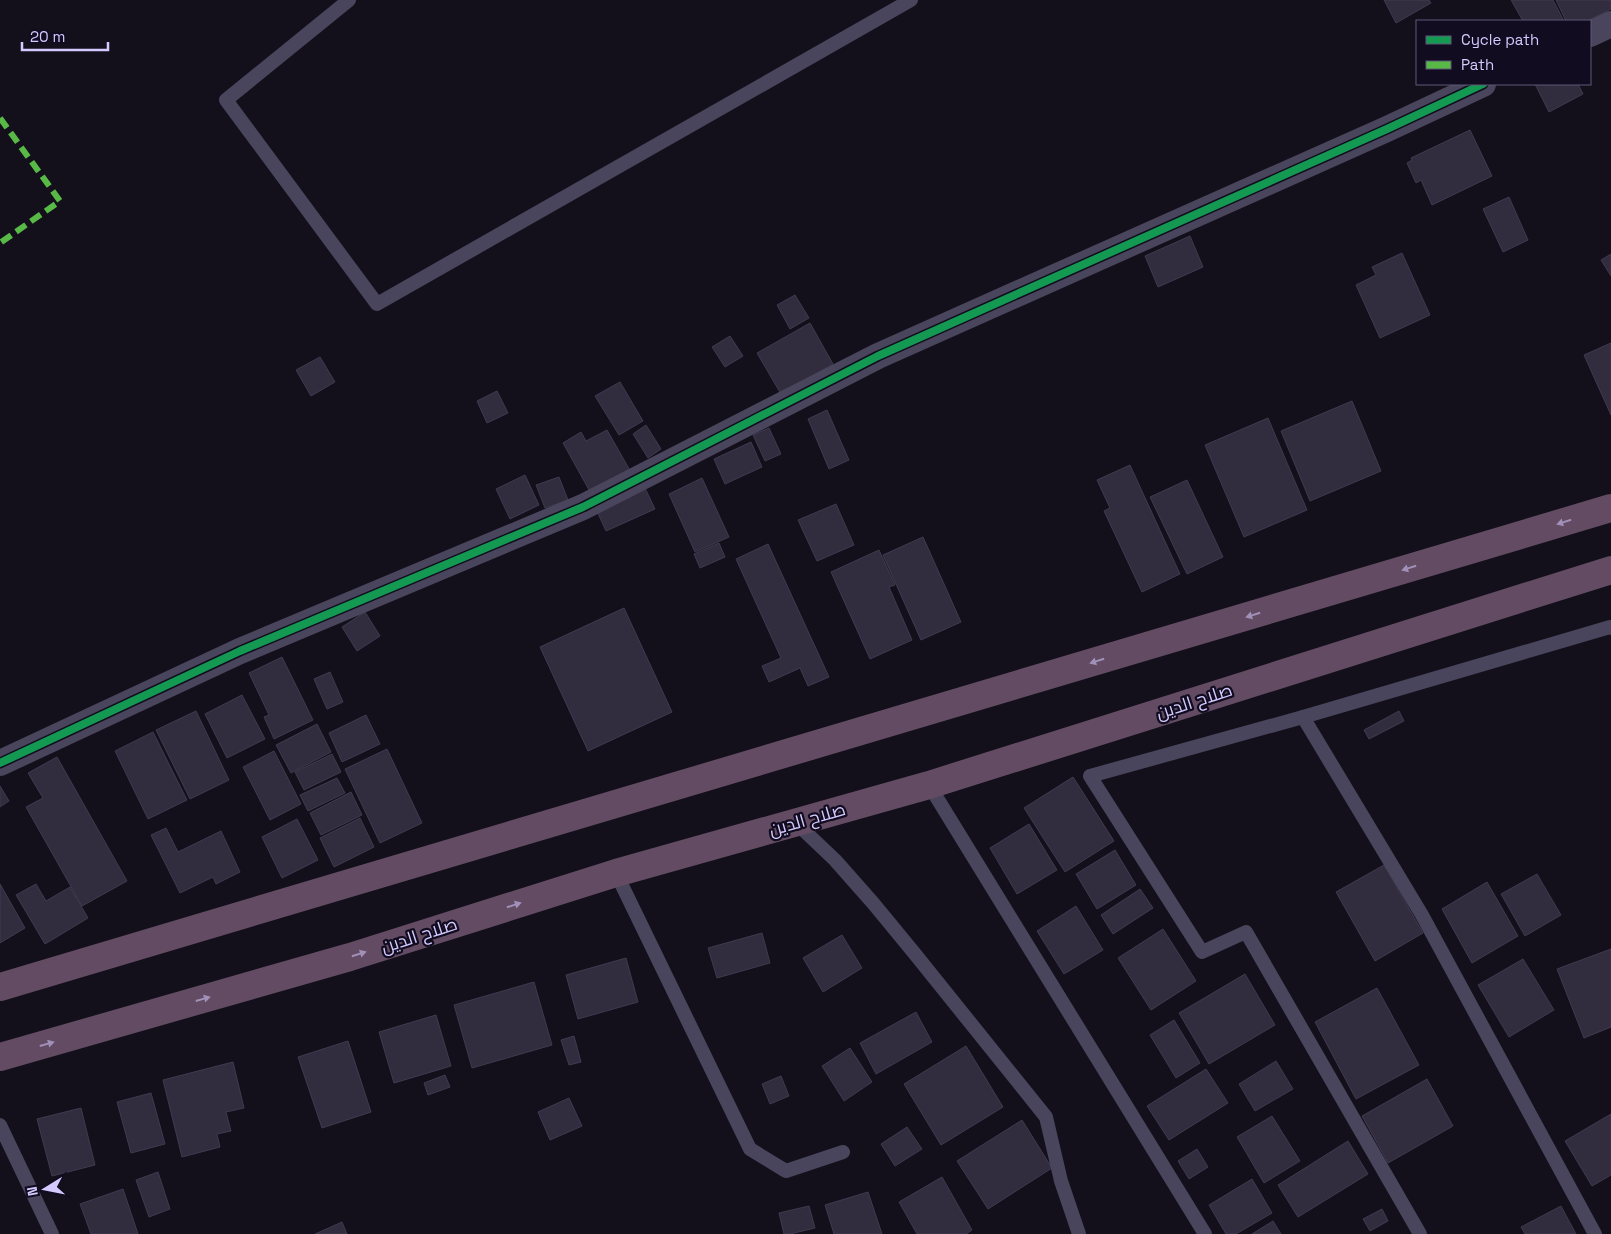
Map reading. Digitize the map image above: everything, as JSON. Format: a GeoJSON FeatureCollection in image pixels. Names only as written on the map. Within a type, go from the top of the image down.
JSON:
{"type":"FeatureCollection","features":[{"type":"Feature","properties":{"kind":"highway"},"geometry":{"type":"LineString","coordinates":[[0,987],[1611,508]]}},
{"type":"Feature","properties":{"kind":"highway","name":"صلاح الدين"},"geometry":{"type":"LineString","coordinates":[[0,1058],[350,957],[616,873],[929,785],[1611,570]]}},
{"type":"Feature","properties":{"kind":"street"},"geometry":{"type":"LineString","coordinates":[[1591,34],[1611,24]]}},
{"type":"Feature","properties":{"kind":"street"},"geometry":{"type":"LineString","coordinates":[[0,763],[240,651],[583,507],[878,356],[1482,85]]}},
{"type":"Feature","properties":{"kind":"lane"},"geometry":{"type":"LineString","coordinates":[[349,0],[226,100],[377,304],[911,0]]}},
{"type":"Feature","properties":{"kind":"lane"},"geometry":{"type":"LineString","coordinates":[[1420,1234],[1246,932],[1202,952],[1090,776],[1611,628]]}},
{"type":"Feature","properties":{"kind":"lane"},"geometry":{"type":"LineString","coordinates":[[1303,717],[1422,915],[1594,1234]]}},
{"type":"Feature","properties":{"kind":"lane"},"geometry":{"type":"LineString","coordinates":[[929,785],[1205,1234]]}},
{"type":"Feature","properties":{"kind":"lane"},"geometry":{"type":"LineString","coordinates":[[795,822],[835,860],[879,910],[1046,1117],[1061,1181],[1079,1234]]}},
{"type":"Feature","properties":{"kind":"lane"},"geometry":{"type":"LineString","coordinates":[[616,873],[750,1149],[786,1171],[843,1152]]}},
{"type":"Feature","properties":{"kind":"lane"},"geometry":{"type":"LineString","coordinates":[[0,1125],[52,1234]]}},
{"type":"Feature","properties":{"kind":"building"},"geometry":{"type":"Polygon","coordinates":[[[1384,0],[1429,0],[1431,3],[1396,23],[1384,0]]]}},
{"type":"Feature","properties":{"kind":"building"},"geometry":{"type":"Polygon","coordinates":[[[1511,0],[1553,0],[1563,20],[1522,20],[1511,0]]]}},
{"type":"Feature","properties":{"kind":"building"},"geometry":{"type":"Polygon","coordinates":[[[1556,0],[1611,0],[1611,9],[1589,20],[1566,20],[1556,0]]]}},
{"type":"Feature","properties":{"kind":"building"},"geometry":{"type":"Polygon","coordinates":[[[1536,85],[1578,85],[1583,94],[1549,112],[1536,85]]]}},
{"type":"Feature","properties":{"kind":"building"},"geometry":{"type":"Polygon","coordinates":[[[1470,130],[1492,176],[1432,205],[1421,180],[1416,183],[1407,163],[1412,160],[1411,158],[1470,130]]]}},
{"type":"Feature","properties":{"kind":"building"},"geometry":{"type":"Polygon","coordinates":[[[1509,197],[1528,240],[1503,252],[1483,209],[1509,197]]]}},
{"type":"Feature","properties":{"kind":"building"},"geometry":{"type":"Polygon","coordinates":[[[1190,236],[1203,267],[1158,287],[1145,256],[1190,236]]]}},
{"type":"Feature","properties":{"kind":"building"},"geometry":{"type":"Polygon","coordinates":[[[1402,253],[1430,315],[1380,338],[1356,285],[1376,275],[1372,267],[1402,253]]]}},
{"type":"Feature","properties":{"kind":"building"},"geometry":{"type":"Polygon","coordinates":[[[1611,254],[1611,276],[1601,260],[1611,254]]]}},
{"type":"Feature","properties":{"kind":"building"},"geometry":{"type":"Polygon","coordinates":[[[795,295],[809,318],[790,329],[777,305],[795,295]]]}},
{"type":"Feature","properties":{"kind":"building"},"geometry":{"type":"Polygon","coordinates":[[[810,323],[833,364],[781,394],[757,353],[810,323]]]}},
{"type":"Feature","properties":{"kind":"building"},"geometry":{"type":"Polygon","coordinates":[[[730,336],[743,356],[725,367],[712,347],[730,336]]]}},
{"type":"Feature","properties":{"kind":"building"},"geometry":{"type":"Polygon","coordinates":[[[1611,343],[1611,415],[1584,355],[1611,343]]]}},
{"type":"Feature","properties":{"kind":"building"},"geometry":{"type":"Polygon","coordinates":[[[320,357],[335,382],[311,396],[296,370],[320,357]]]}},
{"type":"Feature","properties":{"kind":"building"},"geometry":{"type":"Polygon","coordinates":[[[620,382],[643,421],[619,435],[595,396],[620,382]]]}},
{"type":"Feature","properties":{"kind":"building"},"geometry":{"type":"Polygon","coordinates":[[[497,391],[508,413],[487,423],[477,401],[497,391]]]}},
{"type":"Feature","properties":{"kind":"building"},"geometry":{"type":"Polygon","coordinates":[[[1352,401],[1381,471],[1310,501],[1281,431],[1352,401]]]}},
{"type":"Feature","properties":{"kind":"building"},"geometry":{"type":"Polygon","coordinates":[[[827,410],[849,460],[829,469],[808,419],[827,410]]]}},
{"type":"Feature","properties":{"kind":"building"},"geometry":{"type":"Polygon","coordinates":[[[1268,418],[1307,510],[1244,537],[1205,445],[1268,418]]]}},
{"type":"Feature","properties":{"kind":"building"},"geometry":{"type":"Polygon","coordinates":[[[646,425],[661,449],[648,458],[633,434],[646,425]]]}},
{"type":"Feature","properties":{"kind":"building"},"geometry":{"type":"Polygon","coordinates":[[[769,428],[781,454],[765,461],[753,435],[769,428]]]}},
{"type":"Feature","properties":{"kind":"building"},"geometry":{"type":"Polygon","coordinates":[[[607,430],[632,474],[593,497],[563,443],[581,432],[586,441],[607,430]]]}},
{"type":"Feature","properties":{"kind":"building"},"geometry":{"type":"Polygon","coordinates":[[[751,442],[762,467],[725,484],[714,459],[751,442]]]}},
{"type":"Feature","properties":{"kind":"building"},"geometry":{"type":"Polygon","coordinates":[[[1130,465],[1180,574],[1142,592],[1104,511],[1110,508],[1097,480],[1130,465]]]}},
{"type":"Feature","properties":{"kind":"building"},"geometry":{"type":"Polygon","coordinates":[[[525,475],[539,505],[510,519],[496,489],[525,475]]]}},
{"type":"Feature","properties":{"kind":"building"},"geometry":{"type":"Polygon","coordinates":[[[559,477],[568,500],[545,508],[536,485],[559,477]]]}},
{"type":"Feature","properties":{"kind":"building"},"geometry":{"type":"Polygon","coordinates":[[[702,478],[729,537],[695,552],[669,494],[702,478]]]}},
{"type":"Feature","properties":{"kind":"building"},"geometry":{"type":"Polygon","coordinates":[[[1187,480],[1223,557],[1187,574],[1150,497],[1187,480]]]}},
{"type":"Feature","properties":{"kind":"building"},"geometry":{"type":"Polygon","coordinates":[[[644,486],[655,509],[606,531],[595,507],[644,486]]]}},
{"type":"Feature","properties":{"kind":"building"},"geometry":{"type":"Polygon","coordinates":[[[836,504],[854,545],[817,561],[798,520],[836,504]]]}},
{"type":"Feature","properties":{"kind":"building"},"geometry":{"type":"Polygon","coordinates":[[[923,537],[961,622],[921,640],[883,555],[923,537]]]}},
{"type":"Feature","properties":{"kind":"building"},"geometry":{"type":"Polygon","coordinates":[[[719,543],[725,557],[700,568],[694,554],[719,543]]]}},
{"type":"Feature","properties":{"kind":"building"},"geometry":{"type":"Polygon","coordinates":[[[768,544],[829,677],[808,686],[800,668],[769,682],[762,666],[781,658],[736,559],[768,544]]]}},
{"type":"Feature","properties":{"kind":"building"},"geometry":{"type":"Polygon","coordinates":[[[879,550],[895,585],[889,587],[912,640],[870,659],[831,572],[879,550]]]}},
{"type":"Feature","properties":{"kind":"building"},"geometry":{"type":"Polygon","coordinates":[[[624,608],[672,712],[588,751],[540,647],[624,608]]]}},
{"type":"Feature","properties":{"kind":"building"},"geometry":{"type":"Polygon","coordinates":[[[365,612],[380,636],[357,651],[342,627],[365,612]]]}},
{"type":"Feature","properties":{"kind":"building"},"geometry":{"type":"Polygon","coordinates":[[[282,657],[313,720],[274,739],[264,717],[269,715],[249,673],[282,657]]]}},
{"type":"Feature","properties":{"kind":"building"},"geometry":{"type":"Polygon","coordinates":[[[330,672],[343,702],[327,709],[314,679],[330,672]]]}},
{"type":"Feature","properties":{"kind":"building"},"geometry":{"type":"Polygon","coordinates":[[[242,695],[265,739],[227,758],[205,714],[242,695]]]}},
{"type":"Feature","properties":{"kind":"building"},"geometry":{"type":"Polygon","coordinates":[[[196,711],[229,780],[190,799],[156,730],[196,711]]]}},
{"type":"Feature","properties":{"kind":"building"},"geometry":{"type":"Polygon","coordinates":[[[1399,711],[1404,721],[1369,739],[1364,730],[1399,711]]]}},
{"type":"Feature","properties":{"kind":"building"},"geometry":{"type":"Polygon","coordinates":[[[366,715],[380,744],[342,762],[329,733],[366,715]]]}},
{"type":"Feature","properties":{"kind":"building"},"geometry":{"type":"Polygon","coordinates":[[[317,724],[331,752],[291,773],[276,745],[317,724]]]}},
{"type":"Feature","properties":{"kind":"building"},"geometry":{"type":"Polygon","coordinates":[[[153,732],[187,800],[148,819],[115,751],[153,732]]]}},
{"type":"Feature","properties":{"kind":"building"},"geometry":{"type":"Polygon","coordinates":[[[387,749],[422,823],[380,843],[345,769],[387,749]]]}},
{"type":"Feature","properties":{"kind":"building"},"geometry":{"type":"Polygon","coordinates":[[[274,751],[301,804],[270,820],[243,767],[274,751]]]}},
{"type":"Feature","properties":{"kind":"building"},"geometry":{"type":"Polygon","coordinates":[[[332,754],[341,772],[304,790],[295,772],[332,754]]]}},
{"type":"Feature","properties":{"kind":"building"},"geometry":{"type":"Polygon","coordinates":[[[57,757],[127,881],[82,906],[26,807],[43,798],[28,773],[57,757]]]}},
{"type":"Feature","properties":{"kind":"building"},"geometry":{"type":"Polygon","coordinates":[[[1073,777],[1114,841],[1065,872],[1024,808],[1073,777]]]}},
{"type":"Feature","properties":{"kind":"building"},"geometry":{"type":"Polygon","coordinates":[[[337,778],[345,793],[308,811],[300,795],[337,778]]]}},
{"type":"Feature","properties":{"kind":"building"},"geometry":{"type":"Polygon","coordinates":[[[0,786],[9,801],[0,807],[0,786]]]}},
{"type":"Feature","properties":{"kind":"building"},"geometry":{"type":"Polygon","coordinates":[[[351,792],[362,815],[321,835],[310,813],[351,792]]]}},
{"type":"Feature","properties":{"kind":"building"},"geometry":{"type":"Polygon","coordinates":[[[360,818],[374,847],[334,867],[320,838],[360,818]]]}},
{"type":"Feature","properties":{"kind":"building"},"geometry":{"type":"Polygon","coordinates":[[[297,819],[318,860],[282,878],[262,837],[297,819]]]}},
{"type":"Feature","properties":{"kind":"building"},"geometry":{"type":"Polygon","coordinates":[[[1029,824],[1057,870],[1017,894],[990,848],[1029,824]]]}},
{"type":"Feature","properties":{"kind":"building"},"geometry":{"type":"Polygon","coordinates":[[[166,828],[178,852],[221,831],[240,872],[216,884],[213,877],[180,893],[151,835],[166,828]]]}},
{"type":"Feature","properties":{"kind":"building"},"geometry":{"type":"Polygon","coordinates":[[[1115,850],[1136,885],[1097,909],[1076,874],[1115,850]]]}},
{"type":"Feature","properties":{"kind":"building"},"geometry":{"type":"Polygon","coordinates":[[[1384,865],[1423,933],[1375,961],[1336,892],[1384,865]]]}},
{"type":"Feature","properties":{"kind":"building"},"geometry":{"type":"Polygon","coordinates":[[[1537,874],[1561,915],[1525,936],[1501,894],[1537,874]]]}},
{"type":"Feature","properties":{"kind":"building"},"geometry":{"type":"Polygon","coordinates":[[[1487,882],[1518,936],[1472,963],[1442,909],[1487,882]]]}},
{"type":"Feature","properties":{"kind":"building"},"geometry":{"type":"Polygon","coordinates":[[[0,884],[25,928],[0,943],[0,884]]]}},
{"type":"Feature","properties":{"kind":"building"},"geometry":{"type":"Polygon","coordinates":[[[36,884],[46,901],[70,887],[88,918],[45,944],[16,895],[36,884]]]}},
{"type":"Feature","properties":{"kind":"building"},"geometry":{"type":"Polygon","coordinates":[[[1140,889],[1153,908],[1113,934],[1101,915],[1140,889]]]}},
{"type":"Feature","properties":{"kind":"building"},"geometry":{"type":"Polygon","coordinates":[[[1076,906],[1103,950],[1064,974],[1037,931],[1076,906]]]}},
{"type":"Feature","properties":{"kind":"building"},"geometry":{"type":"Polygon","coordinates":[[[1163,929],[1196,981],[1151,1010],[1118,958],[1163,929]]]}},
{"type":"Feature","properties":{"kind":"building"},"geometry":{"type":"Polygon","coordinates":[[[762,933],[770,963],[717,978],[708,948],[762,933]]]}},
{"type":"Feature","properties":{"kind":"building"},"geometry":{"type":"Polygon","coordinates":[[[842,935],[862,968],[823,992],[803,958],[842,935]]]}},
{"type":"Feature","properties":{"kind":"building"},"geometry":{"type":"Polygon","coordinates":[[[1611,949],[1611,1027],[1584,1038],[1557,969],[1611,949]]]}},
{"type":"Feature","properties":{"kind":"building"},"geometry":{"type":"Polygon","coordinates":[[[626,958],[638,1002],[578,1019],[566,975],[626,958]]]}},
{"type":"Feature","properties":{"kind":"building"},"geometry":{"type":"Polygon","coordinates":[[[1523,959],[1554,1010],[1509,1037],[1478,985],[1523,959]]]}},
{"type":"Feature","properties":{"kind":"building"},"geometry":{"type":"Polygon","coordinates":[[[1245,974],[1275,1025],[1209,1064],[1179,1013],[1245,974]]]}},
{"type":"Feature","properties":{"kind":"building"},"geometry":{"type":"Polygon","coordinates":[[[534,982],[552,1045],[472,1068],[454,1005],[534,982]]]}},
{"type":"Feature","properties":{"kind":"building"},"geometry":{"type":"Polygon","coordinates":[[[1377,988],[1419,1065],[1356,1099],[1315,1022],[1377,988]]]}},
{"type":"Feature","properties":{"kind":"building"},"geometry":{"type":"Polygon","coordinates":[[[916,1012],[932,1042],[876,1074],[860,1043],[916,1012]]]}},
{"type":"Feature","properties":{"kind":"building"},"geometry":{"type":"Polygon","coordinates":[[[436,1015],[451,1066],[394,1083],[379,1032],[436,1015]]]}},
{"type":"Feature","properties":{"kind":"building"},"geometry":{"type":"Polygon","coordinates":[[[1174,1020],[1200,1063],[1176,1078],[1150,1035],[1174,1020]]]}},
{"type":"Feature","properties":{"kind":"building"},"geometry":{"type":"Polygon","coordinates":[[[574,1036],[581,1062],[569,1065],[561,1040],[574,1036]]]}},
{"type":"Feature","properties":{"kind":"building"},"geometry":{"type":"Polygon","coordinates":[[[348,1041],[371,1112],[322,1128],[298,1057],[348,1041]]]}},
{"type":"Feature","properties":{"kind":"building"},"geometry":{"type":"Polygon","coordinates":[[[966,1046],[1003,1107],[941,1145],[904,1084],[966,1046]]]}},
{"type":"Feature","properties":{"kind":"building"},"geometry":{"type":"Polygon","coordinates":[[[850,1048],[872,1082],[844,1101],[822,1066],[850,1048]]]}},
{"type":"Feature","properties":{"kind":"building"},"geometry":{"type":"Polygon","coordinates":[[[1276,1061],[1293,1089],[1255,1111],[1239,1084],[1276,1061]]]}},
{"type":"Feature","properties":{"kind":"building"},"geometry":{"type":"Polygon","coordinates":[[[233,1062],[244,1108],[226,1112],[231,1131],[217,1134],[220,1147],[182,1157],[163,1080],[233,1062]]]}},
{"type":"Feature","properties":{"kind":"building"},"geometry":{"type":"Polygon","coordinates":[[[1206,1069],[1228,1103],[1169,1140],[1147,1106],[1206,1069]]]}},
{"type":"Feature","properties":{"kind":"building"},"geometry":{"type":"Polygon","coordinates":[[[445,1075],[450,1087],[428,1095],[424,1083],[445,1075]]]}},
{"type":"Feature","properties":{"kind":"building"},"geometry":{"type":"Polygon","coordinates":[[[781,1076],[789,1096],[770,1104],[762,1084],[781,1076]]]}},
{"type":"Feature","properties":{"kind":"building"},"geometry":{"type":"Polygon","coordinates":[[[1427,1079],[1453,1126],[1388,1163],[1362,1116],[1427,1079]]]}},
{"type":"Feature","properties":{"kind":"building"},"geometry":{"type":"Polygon","coordinates":[[[151,1093],[165,1144],[131,1153],[117,1102],[151,1093]]]}},
{"type":"Feature","properties":{"kind":"building"},"geometry":{"type":"Polygon","coordinates":[[[569,1098],[582,1126],[550,1140],[538,1112],[569,1098]]]}},
{"type":"Feature","properties":{"kind":"building"},"geometry":{"type":"Polygon","coordinates":[[[81,1108],[95,1165],[52,1176],[37,1119],[81,1108]]]}},
{"type":"Feature","properties":{"kind":"building"},"geometry":{"type":"Polygon","coordinates":[[[1611,1114],[1611,1175],[1592,1186],[1565,1141],[1611,1114]]]}},
{"type":"Feature","properties":{"kind":"building"},"geometry":{"type":"Polygon","coordinates":[[[1272,1116],[1300,1161],[1264,1183],[1237,1137],[1272,1116]]]}},
{"type":"Feature","properties":{"kind":"building"},"geometry":{"type":"Polygon","coordinates":[[[1022,1120],[1052,1168],[988,1209],[957,1161],[1022,1120]]]}},
{"type":"Feature","properties":{"kind":"building"},"geometry":{"type":"Polygon","coordinates":[[[907,1127],[922,1149],[895,1166],[881,1144],[907,1127]]]}},
{"type":"Feature","properties":{"kind":"building"},"geometry":{"type":"Polygon","coordinates":[[[1348,1141],[1368,1174],[1298,1217],[1278,1185],[1348,1141]]]}},
{"type":"Feature","properties":{"kind":"building"},"geometry":{"type":"Polygon","coordinates":[[[1197,1149],[1208,1167],[1189,1179],[1178,1161],[1197,1149]]]}},
{"type":"Feature","properties":{"kind":"building"},"geometry":{"type":"Polygon","coordinates":[[[158,1172],[170,1209],[149,1217],[136,1180],[158,1172]]]}},
{"type":"Feature","properties":{"kind":"building"},"geometry":{"type":"Polygon","coordinates":[[[942,1177],[972,1230],[966,1234],[917,1234],[899,1202],[942,1177]]]}},
{"type":"Feature","properties":{"kind":"building"},"geometry":{"type":"Polygon","coordinates":[[[1252,1179],[1272,1213],[1236,1234],[1226,1234],[1209,1205],[1252,1179]]]}},
{"type":"Feature","properties":{"kind":"building"},"geometry":{"type":"Polygon","coordinates":[[[123,1189],[138,1234],[91,1234],[80,1204],[123,1189]]]}},
{"type":"Feature","properties":{"kind":"building"},"geometry":{"type":"Polygon","coordinates":[[[868,1192],[882,1234],[834,1234],[825,1205],[868,1192]]]}},
{"type":"Feature","properties":{"kind":"building"},"geometry":{"type":"Polygon","coordinates":[[[809,1206],[815,1228],[784,1234],[779,1213],[809,1206]]]}},
{"type":"Feature","properties":{"kind":"building"},"geometry":{"type":"Polygon","coordinates":[[[1561,1206],[1576,1234],[1525,1234],[1521,1227],[1561,1206]]]}},
{"type":"Feature","properties":{"kind":"building"},"geometry":{"type":"Polygon","coordinates":[[[1382,1209],[1388,1221],[1370,1231],[1363,1219],[1382,1209]]]}},
{"type":"Feature","properties":{"kind":"building"},"geometry":{"type":"Polygon","coordinates":[[[1273,1221],[1281,1234],[1252,1234],[1273,1221]]]}},
{"type":"Feature","properties":{"kind":"building"},"geometry":{"type":"Polygon","coordinates":[[[342,1222],[347,1234],[315,1234],[342,1222]]]}},
{"type":"Feature","properties":{"kind":"marked path"},"geometry":{"type":"LineString","coordinates":[[0,118],[60,201],[0,243]]}},
{"type":"Feature","properties":{"kind":"cycle path"},"geometry":{"type":"LineString","coordinates":[[0,763],[240,651],[583,507],[878,356],[1387,129],[1481,85]]}}]}
